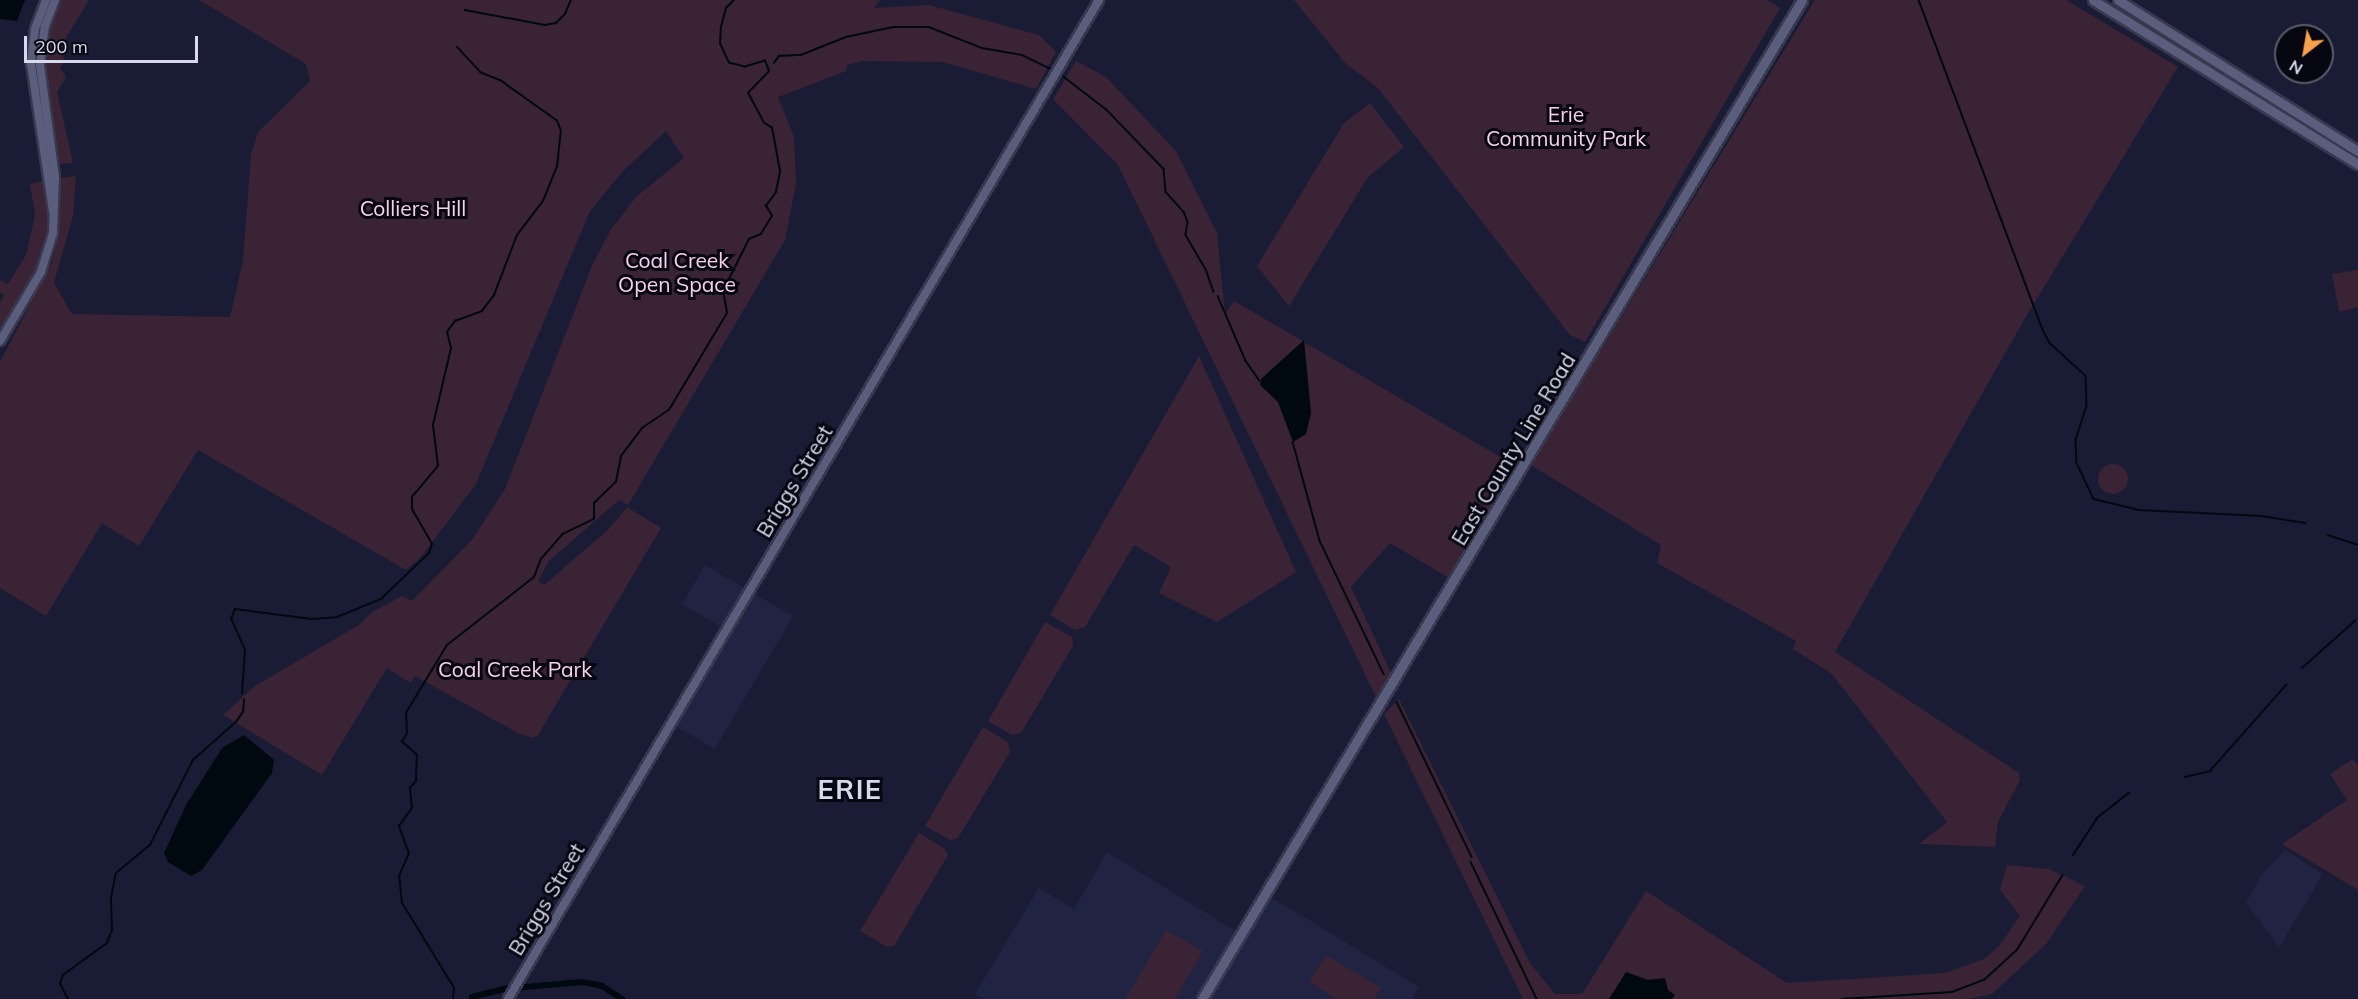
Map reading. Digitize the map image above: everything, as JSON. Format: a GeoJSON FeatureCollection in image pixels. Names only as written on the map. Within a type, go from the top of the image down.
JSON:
{"type":"FeatureCollection","features":[{"type":"Feature","properties":{"kind":"main road","name":"East County Line Road"},"geometry":{"type":"LineString","coordinates":[[1203,999],[1802,0]]}},
{"type":"Feature","properties":{"kind":"main road"},"geometry":{"type":"LineString","coordinates":[[2093,0],[2358,164]]}},
{"type":"Feature","properties":{"kind":"main road"},"geometry":{"type":"LineString","coordinates":[[2118,0],[2358,151]]}},
{"type":"Feature","properties":{"kind":"main road","name":"East County Line Road"},"geometry":{"type":"LineString","coordinates":[[1209,999],[1251,927],[1254,915]]}},
{"type":"Feature","properties":{"kind":"street"},"geometry":{"type":"LineString","coordinates":[[46,0],[35,29],[31,64],[53,233]]}},
{"type":"Feature","properties":{"kind":"street"},"geometry":{"type":"LineString","coordinates":[[0,342],[41,272],[53,233],[55,177],[40,65],[45,26],[55,0]]}},
{"type":"Feature","properties":{"kind":"street","name":"Briggs Street"},"geometry":{"type":"LineString","coordinates":[[510,995],[1099,0]]}},
{"type":"Feature","properties":{"kind":"shaded area"},"geometry":{"type":"Polygon","coordinates":[[[0,0],[25,0],[17,21],[0,19],[0,0]]]}},
{"type":"Feature","properties":{"kind":"shaded area"},"geometry":{"type":"Polygon","coordinates":[[[1304,340],[1311,413],[1306,434],[1293,442],[1278,402],[1260,385],[1261,379],[1304,340]]]}},
{"type":"Feature","properties":{"kind":"shaded area"},"geometry":{"type":"Polygon","coordinates":[[[705,565],[793,616],[715,749],[675,726],[730,632],[682,604],[705,565]]]}},
{"type":"Feature","properties":{"kind":"shaded area"},"geometry":{"type":"Polygon","coordinates":[[[244,735],[274,760],[272,773],[202,870],[191,876],[168,862],[164,853],[186,805],[222,748],[244,735]]]}},
{"type":"Feature","properties":{"kind":"shaded area"},"geometry":{"type":"Polygon","coordinates":[[[2285,850],[2323,874],[2279,947],[2246,903],[2260,877],[2285,850]]]}},
{"type":"Feature","properties":{"kind":"shaded area"},"geometry":{"type":"Polygon","coordinates":[[[1107,852],[1237,932],[1196,999],[983,999],[975,994],[1039,888],[1074,909],[1107,852]]]}},
{"type":"Feature","properties":{"kind":"shaded area"},"geometry":{"type":"Polygon","coordinates":[[[1271,897],[1419,987],[1412,999],[1211,999],[1271,897]]]}},
{"type":"Feature","properties":{"kind":"shaded area"},"geometry":{"type":"Polygon","coordinates":[[[1626,972],[1648,980],[1665,978],[1668,990],[1675,995],[1672,999],[1609,999],[1626,972]]]}},
{"type":"Feature","properties":{"kind":"green space"},"geometry":{"type":"Polygon","coordinates":[[[59,0],[89,0],[58,51],[65,59],[60,68],[66,77],[57,92],[73,163],[61,164],[56,160],[43,57],[46,36],[59,0]]]}},
{"type":"Feature","properties":{"kind":"green space"},"geometry":{"type":"Polygon","coordinates":[[[199,0],[880,0],[874,8],[929,5],[1039,35],[1056,52],[1036,89],[943,62],[862,61],[847,65],[846,71],[778,97],[794,137],[796,183],[785,240],[628,505],[619,500],[549,561],[538,581],[544,585],[608,530],[627,507],[661,528],[538,735],[533,738],[518,733],[415,676],[411,683],[387,668],[322,775],[223,715],[255,686],[359,625],[372,612],[402,596],[412,601],[472,540],[505,489],[592,266],[610,231],[636,197],[684,158],[666,131],[624,170],[590,211],[476,484],[422,556],[406,570],[198,450],[139,546],[102,523],[46,616],[0,588],[0,362],[52,263],[58,235],[59,178],[76,176],[73,216],[54,283],[72,314],[230,317],[243,260],[251,155],[258,132],[310,81],[306,64],[199,0]]]}},
{"type":"Feature","properties":{"kind":"green space","name":"Erie Community Park"},"geometry":{"type":"Polygon","coordinates":[[[1294,0],[1767,0],[1780,8],[1585,342],[1570,335],[1378,88],[1346,64],[1294,0]]]}},
{"type":"Feature","properties":{"kind":"green space"},"geometry":{"type":"Polygon","coordinates":[[[1815,0],[2066,0],[2178,67],[2024,320],[1835,652],[2019,773],[2020,780],[1998,822],[1995,847],[1919,844],[1947,822],[1832,674],[1793,649],[1796,641],[1657,563],[1661,545],[1531,465],[1815,0]]]}},
{"type":"Feature","properties":{"kind":"green space"},"geometry":{"type":"Polygon","coordinates":[[[1076,61],[1106,77],[1176,151],[1217,233],[1225,314],[1234,301],[1519,468],[1454,581],[1390,543],[1351,587],[1391,673],[1376,697],[1118,165],[1053,99],[1076,61]]]}},
{"type":"Feature","properties":{"kind":"green space"},"geometry":{"type":"Polygon","coordinates":[[[1370,103],[1404,147],[1368,177],[1289,306],[1257,266],[1344,123],[1370,103]]]}},
{"type":"Feature","properties":{"kind":"green space"},"geometry":{"type":"Polygon","coordinates":[[[43,181],[49,210],[48,241],[37,270],[0,332],[0,303],[4,295],[0,292],[0,280],[8,284],[26,255],[35,215],[30,184],[43,181]]]}},
{"type":"Feature","properties":{"kind":"green space"},"geometry":{"type":"Polygon","coordinates":[[[2358,270],[2358,307],[2339,312],[2332,274],[2358,270]]]}},
{"type":"Feature","properties":{"kind":"green space"},"geometry":{"type":"Polygon","coordinates":[[[1199,356],[1296,572],[1217,622],[1159,593],[1171,567],[1134,545],[1085,627],[1075,630],[1050,615],[1199,356]]]}},
{"type":"Feature","properties":{"kind":"green space"},"geometry":{"type":"Polygon","coordinates":[[[2113,464],[2119,465],[2127,473],[2127,485],[2119,493],[2113,494],[2107,493],[2099,485],[2098,479],[2099,473],[2107,465],[2113,464]]]}},
{"type":"Feature","properties":{"kind":"green space"},"geometry":{"type":"Polygon","coordinates":[[[1045,622],[1072,637],[1073,646],[1021,733],[1012,735],[988,721],[1045,622]]]}},
{"type":"Feature","properties":{"kind":"green space"},"geometry":{"type":"Polygon","coordinates":[[[1399,699],[1530,963],[1555,994],[1582,994],[1646,891],[1787,983],[1946,973],[1984,959],[2000,945],[2020,916],[2000,890],[2007,865],[2049,869],[2085,886],[2046,944],[1992,994],[1969,999],[1523,999],[1384,714],[1399,699]]]}},
{"type":"Feature","properties":{"kind":"green space"},"geometry":{"type":"Polygon","coordinates":[[[983,727],[1008,742],[1010,752],[958,838],[950,840],[925,826],[983,727]]]}},
{"type":"Feature","properties":{"kind":"green space"},"geometry":{"type":"Polygon","coordinates":[[[2353,759],[2358,766],[2358,890],[2282,844],[2347,800],[2330,774],[2353,759]]]}},
{"type":"Feature","properties":{"kind":"green space"},"geometry":{"type":"Polygon","coordinates":[[[919,833],[945,849],[948,855],[894,946],[887,947],[860,931],[919,833]]]}},
{"type":"Feature","properties":{"kind":"green space"},"geometry":{"type":"Polygon","coordinates":[[[1166,930],[1203,951],[1175,999],[1125,999],[1166,930]]]}},
{"type":"Feature","properties":{"kind":"green space"},"geometry":{"type":"Polygon","coordinates":[[[1326,955],[1381,988],[1374,999],[1337,999],[1309,982],[1326,955]]]}},
{"type":"Feature","properties":{"kind":"waterway"},"geometry":{"type":"LineString","coordinates":[[465,10],[545,25],[556,23],[565,14],[571,0]]}},
{"type":"Feature","properties":{"kind":"waterway"},"geometry":{"type":"LineString","coordinates":[[453,999],[454,988],[402,903],[399,876],[409,854],[399,826],[412,808],[410,788],[416,781],[417,755],[402,742],[407,733],[406,713],[447,645],[534,577],[541,559],[563,534],[594,519],[594,503],[616,482],[621,456],[642,428],[669,410],[727,313],[723,291],[749,239],[761,234],[772,216],[766,206],[776,192],[780,171],[772,128],[764,123],[748,93],[769,71],[765,61],[745,67],[729,63],[720,44],[721,27],[726,8],[734,0]]}},
{"type":"Feature","properties":{"kind":"waterway"},"geometry":{"type":"LineString","coordinates":[[1919,0],[2043,330],[2050,343],[2086,376],[2087,406],[2076,439],[2077,463],[2094,499],[2139,510],[2262,516],[2305,523]]}},
{"type":"Feature","properties":{"kind":"waterway"},"geometry":{"type":"LineString","coordinates":[[774,63],[779,56],[801,55],[846,37],[893,27],[929,27],[982,48],[1022,55],[1055,71]]}},
{"type":"Feature","properties":{"kind":"waterway"},"geometry":{"type":"LineString","coordinates":[[242,694],[245,650],[231,619],[235,609],[311,619],[337,617],[381,599],[429,553],[432,544],[412,510],[412,497],[438,466],[433,425],[451,348],[447,332],[455,321],[482,311],[494,295],[517,235],[543,201],[557,167],[561,131],[557,121],[501,81],[481,73],[457,47]]}},
{"type":"Feature","properties":{"kind":"waterway"},"geometry":{"type":"LineString","coordinates":[[1059,73],[1106,109],[1164,169],[1166,192],[1184,212],[1188,222],[1186,235],[1206,269],[1214,292]]}},
{"type":"Feature","properties":{"kind":"waterway"},"geometry":{"type":"LineString","coordinates":[[1218,296],[1246,361],[1260,381]]}},
{"type":"Feature","properties":{"kind":"waterway"},"geometry":{"type":"LineString","coordinates":[[1293,442],[1320,541],[1384,674]]}},
{"type":"Feature","properties":{"kind":"waterway"},"geometry":{"type":"LineString","coordinates":[[2328,535],[2358,545]]}},
{"type":"Feature","properties":{"kind":"waterway"},"geometry":{"type":"LineString","coordinates":[[2302,668],[2355,621]]}},
{"type":"Feature","properties":{"kind":"waterway"},"geometry":{"type":"LineString","coordinates":[[2185,777],[2210,771],[2286,685]]}},
{"type":"Feature","properties":{"kind":"waterway"},"geometry":{"type":"LineString","coordinates":[[68,999],[60,984],[63,975],[107,943],[112,930],[111,898],[116,873],[150,845],[193,760],[236,722],[243,712],[244,700]]}},
{"type":"Feature","properties":{"kind":"waterway"},"geometry":{"type":"LineString","coordinates":[[1397,702],[1472,857]]}},
{"type":"Feature","properties":{"kind":"waterway"},"geometry":{"type":"LineString","coordinates":[[2073,855],[2098,817],[2129,793]]}},
{"type":"Feature","properties":{"kind":"waterway"},"geometry":{"type":"LineString","coordinates":[[1471,862],[1537,999]]}},
{"type":"Feature","properties":{"kind":"waterway"},"geometry":{"type":"LineString","coordinates":[[1842,999],[1952,992],[1984,980],[2017,950],[2062,876]]}},
{"type":"Feature","properties":{"kind":"waterway"},"geometry":{"type":"LineString","coordinates":[[472,997],[503,989],[582,982],[602,986],[622,999]]}},
{"type":"Feature","properties":{"kind":"district","name":"ERIE"},"geometry":{"type":"Point","coordinates":[850,790]}},
{"type":"Feature","properties":{"kind":"park label","name":"Colliers Hill"},"geometry":{"type":"Point","coordinates":[413,208]}},
{"type":"Feature","properties":{"kind":"park label","name":"Coal Creek Open Space"},"geometry":{"type":"Point","coordinates":[677,272]}},
{"type":"Feature","properties":{"kind":"park label","name":"Coal Creek Park"},"geometry":{"type":"Point","coordinates":[515,669]}}]}
